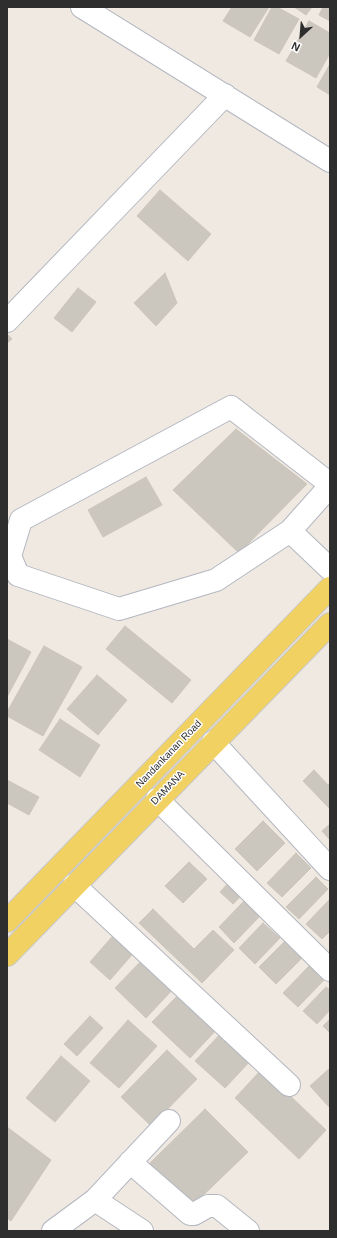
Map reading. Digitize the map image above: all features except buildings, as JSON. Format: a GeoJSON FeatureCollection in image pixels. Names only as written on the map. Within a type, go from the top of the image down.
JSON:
{"type":"FeatureCollection","features":[{"type":"Feature","properties":{"kind":"main road","name":"Nandankanan Road"},"geometry":{"type":"LineString","coordinates":[[7,921],[330,588]]}},
{"type":"Feature","properties":{"kind":"main road","name":"DAMANA"},"geometry":{"type":"LineString","coordinates":[[7,955],[213,742],[328,631]]}},
{"type":"Feature","properties":{"kind":"street"},"geometry":{"type":"LineString","coordinates":[[82,7],[330,161]]}},
{"type":"Feature","properties":{"kind":"street"},"geometry":{"type":"LineString","coordinates":[[7,321],[225,95]]}},
{"type":"Feature","properties":{"kind":"street"},"geometry":{"type":"LineString","coordinates":[[231,406],[330,485],[290,531],[216,580],[119,609],[18,575],[10,556],[21,520],[231,406]]}},
{"type":"Feature","properties":{"kind":"street"},"geometry":{"type":"LineString","coordinates":[[290,531],[330,569]]}},
{"type":"Feature","properties":{"kind":"street"},"geometry":{"type":"LineString","coordinates":[[213,742],[330,869]]}},
{"type":"Feature","properties":{"kind":"street"},"geometry":{"type":"LineString","coordinates":[[157,799],[330,970]]}},
{"type":"Feature","properties":{"kind":"street"},"geometry":{"type":"LineString","coordinates":[[74,885],[289,1085]]}},
{"type":"Feature","properties":{"kind":"street"},"geometry":{"type":"LineString","coordinates":[[53,1231],[95,1200],[170,1121]]}},
{"type":"Feature","properties":{"kind":"street"},"geometry":{"type":"LineString","coordinates":[[130,1162],[190,1214],[194,1214],[208,1206],[217,1206],[248,1231]]}},
{"type":"Feature","properties":{"kind":"street"},"geometry":{"type":"LineString","coordinates":[[95,1200],[142,1231]]}}]}
